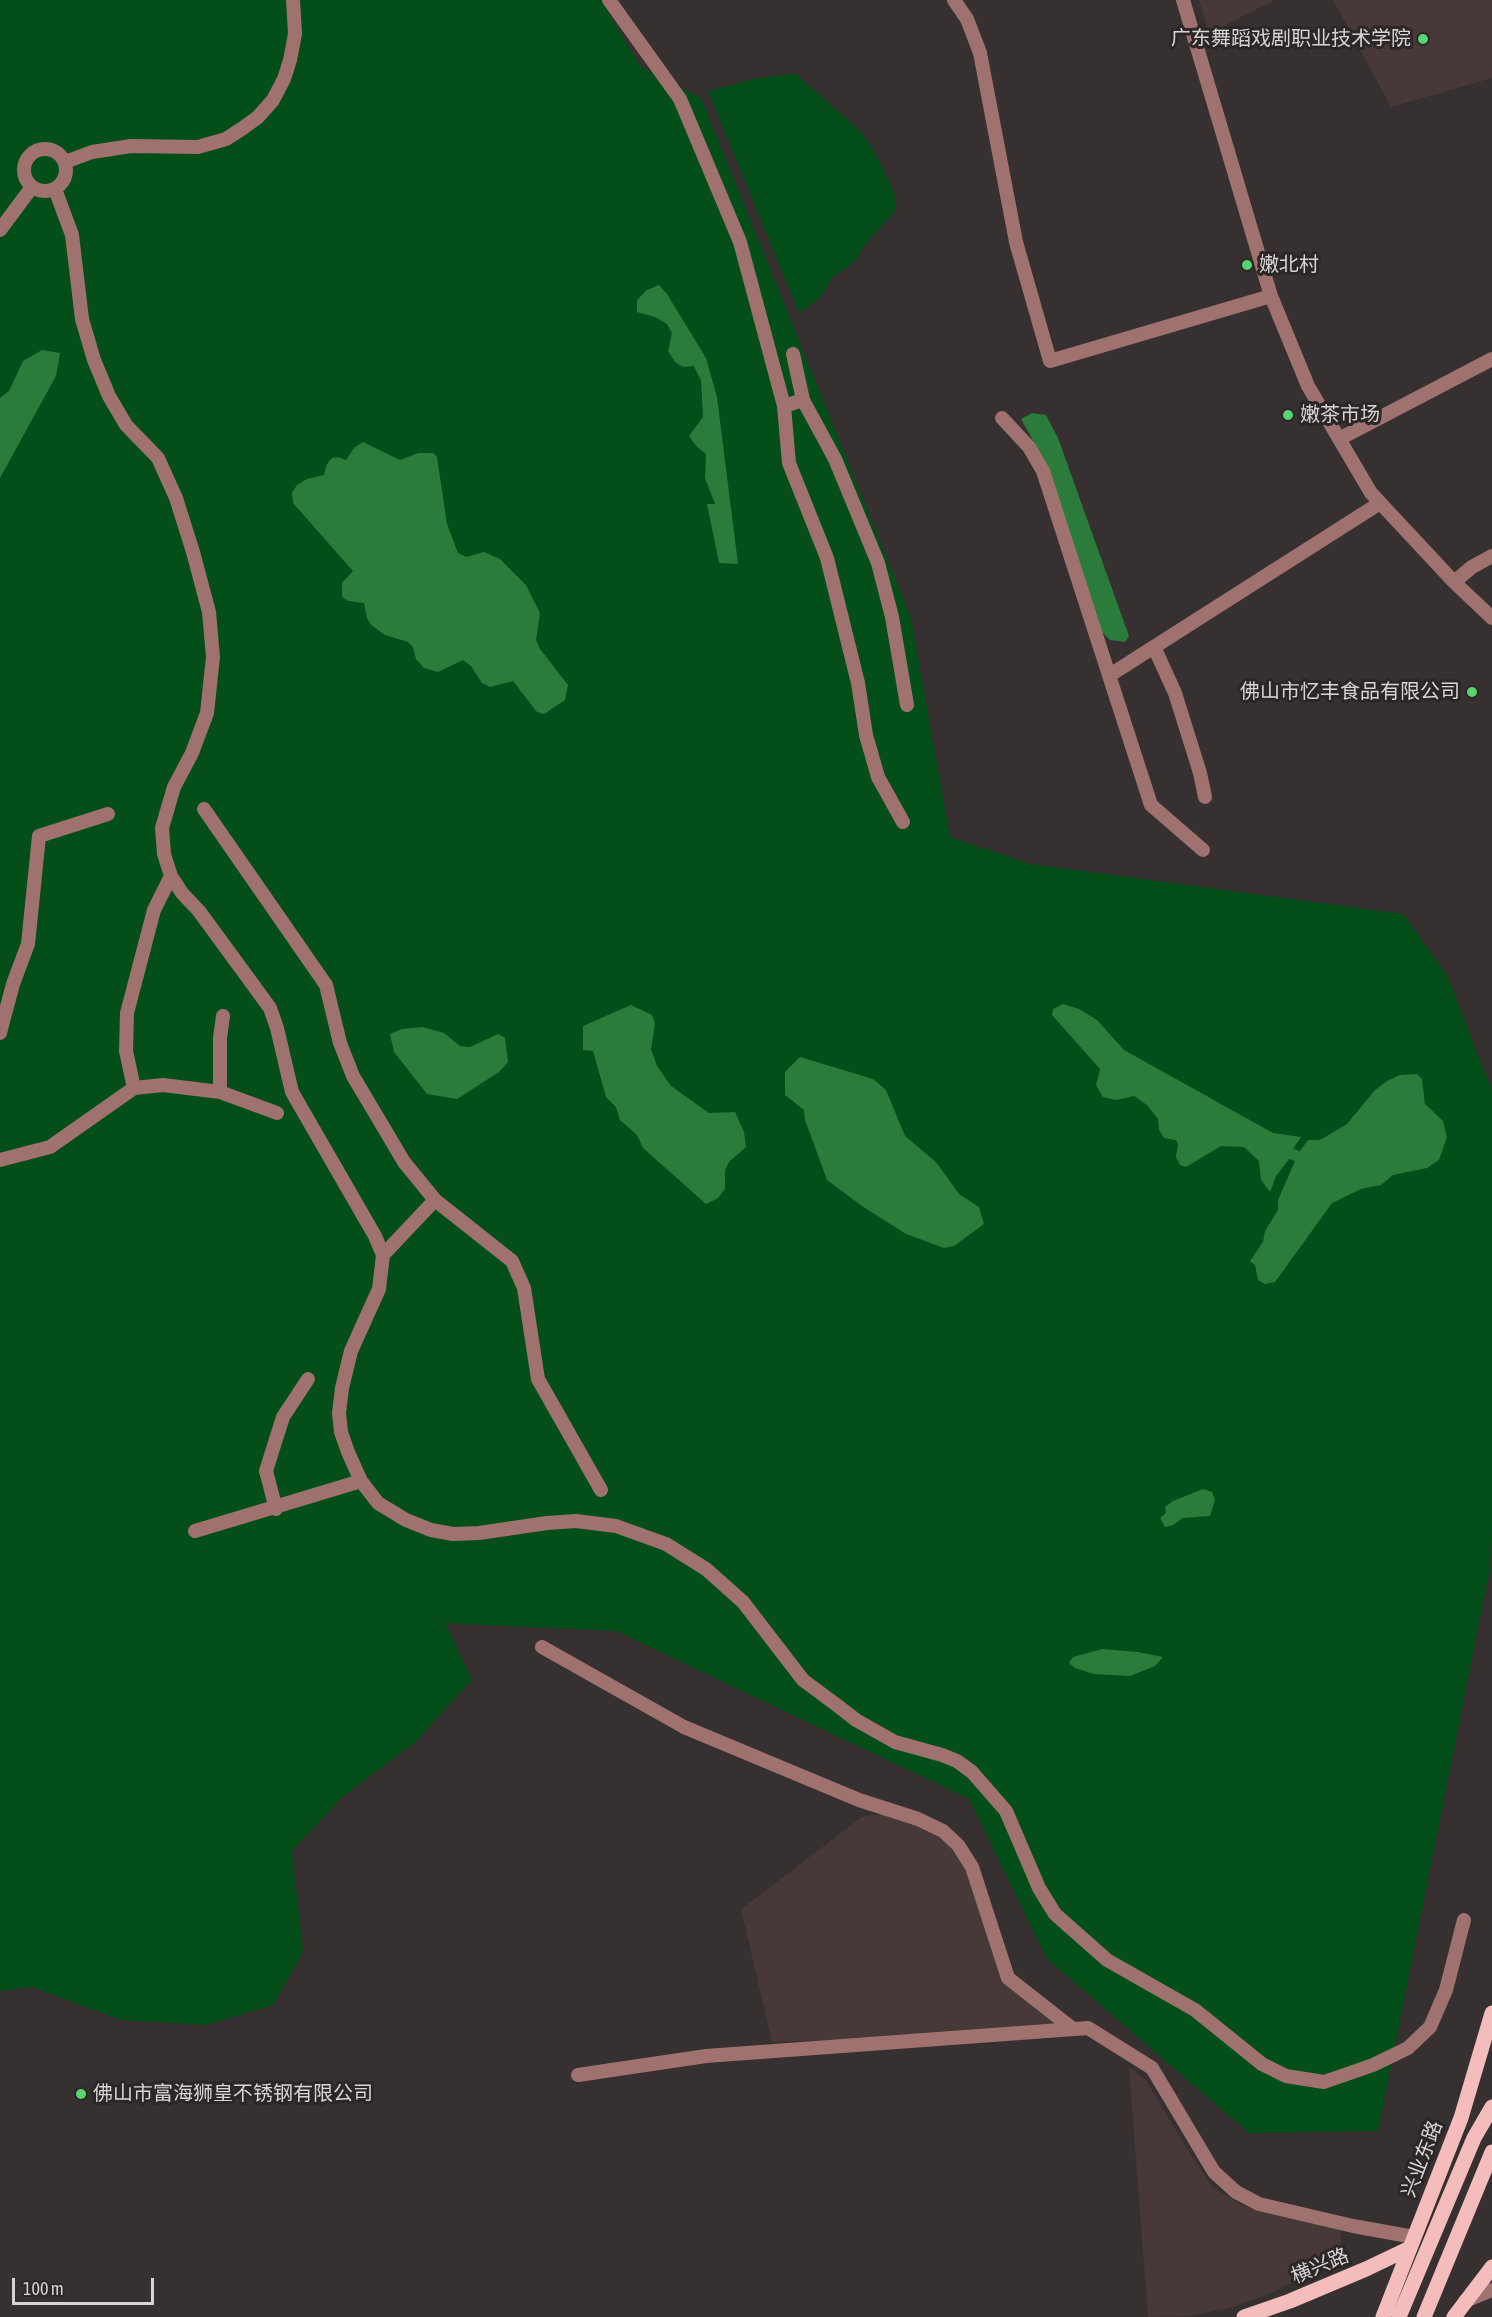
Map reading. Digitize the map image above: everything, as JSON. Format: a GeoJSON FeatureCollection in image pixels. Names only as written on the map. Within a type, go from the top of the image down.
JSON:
{"type":"FeatureCollection","features":[{"type":"Feature","properties":{"kind":"main road","name":"兴业东路"},"geometry":{"type":"LineString","coordinates":[[1383,2317],[1461,2118],[1492,2013]]}},
{"type":"Feature","properties":{"kind":"main road"},"geometry":{"type":"LineString","coordinates":[[1399,2317],[1474,2138],[1492,2107]]}},
{"type":"Feature","properties":{"kind":"main road"},"geometry":{"type":"LineString","coordinates":[[1424,2317],[1492,2152]]}},
{"type":"Feature","properties":{"kind":"main road","name":"横兴路"},"geometry":{"type":"LineString","coordinates":[[1244,2317],[1301,2297],[1366,2269],[1412,2242]]}},
{"type":"Feature","properties":{"kind":"main road"},"geometry":{"type":"LineString","coordinates":[[1454,2317],[1492,2267]]}},
{"type":"Feature","properties":{"kind":"street"},"geometry":{"type":"LineString","coordinates":[[65,162],[92,152],[131,146],[198,147],[225,139],[243,128],[258,117],[273,99],[284,79],[295,34],[293,0]]}},
{"type":"Feature","properties":{"kind":"street"},"geometry":{"type":"LineString","coordinates":[[609,0],[680,99],[740,242],[784,406],[789,463],[827,558],[858,683],[866,735],[878,777],[903,822]]}},
{"type":"Feature","properties":{"kind":"street"},"geometry":{"type":"LineString","coordinates":[[954,0],[967,19],[980,53],[1016,242],[1050,361],[1271,296]]}},
{"type":"Feature","properties":{"kind":"street"},"geometry":{"type":"LineString","coordinates":[[1184,0],[1271,296],[1308,386],[1371,493],[1454,582],[1492,618]]}},
{"type":"Feature","properties":{"kind":"street"},"geometry":{"type":"LineString","coordinates":[[42,149],[56,152],[65,162],[66,176],[55,189],[45,191],[32,186],[24,175],[24,168],[30,155],[42,149]]}},
{"type":"Feature","properties":{"kind":"street"},"geometry":{"type":"LineString","coordinates":[[0,230],[32,186]]}},
{"type":"Feature","properties":{"kind":"street"},"geometry":{"type":"LineString","coordinates":[[55,189],[72,234],[82,319],[94,360],[109,396],[126,425],[158,458],[176,498],[209,612],[213,657],[207,713],[192,753],[174,787],[162,828],[164,854],[171,876],[270,1008],[278,1028],[292,1092],[375,1236],[383,1255],[379,1289],[351,1351],[342,1388],[339,1413],[341,1432],[361,1481],[378,1503],[406,1520],[431,1530],[453,1534],[576,1521],[616,1526],[666,1544],[706,1569],[743,1602],[803,1680],[820,1693],[856,1720],[895,1742],[942,1755],[957,1761],[972,1772],[1006,1811],[1039,1888],[1055,1914],[1107,1960],[1195,2010],[1262,2064],[1286,2076],[1323,2082],[1373,2065],[1408,2048],[1430,2027],[1446,1990],[1464,1920]]}},
{"type":"Feature","properties":{"kind":"street"},"geometry":{"type":"LineString","coordinates":[[793,354],[803,400],[835,459],[878,563],[892,617],[907,705]]}},
{"type":"Feature","properties":{"kind":"street"},"geometry":{"type":"LineString","coordinates":[[1339,439],[1492,359]]}},
{"type":"Feature","properties":{"kind":"street"},"geometry":{"type":"LineString","coordinates":[[784,406],[803,400]]}},
{"type":"Feature","properties":{"kind":"street"},"geometry":{"type":"LineString","coordinates":[[1002,418],[1029,447],[1043,471],[1151,805],[1203,850]]}},
{"type":"Feature","properties":{"kind":"street"},"geometry":{"type":"LineString","coordinates":[[1110,675],[1380,503]]}},
{"type":"Feature","properties":{"kind":"street"},"geometry":{"type":"LineString","coordinates":[[1454,582],[1472,567],[1492,556]]}},
{"type":"Feature","properties":{"kind":"street"},"geometry":{"type":"LineString","coordinates":[[1154,647],[1175,693],[1205,796]]}},
{"type":"Feature","properties":{"kind":"street"},"geometry":{"type":"LineString","coordinates":[[204,809],[326,985],[340,1044],[353,1076],[404,1162],[435,1200],[512,1261],[524,1288],[538,1379],[601,1490]]}},
{"type":"Feature","properties":{"kind":"street"},"geometry":{"type":"LineString","coordinates":[[0,1033],[13,984],[28,944],[39,836],[108,814]]}},
{"type":"Feature","properties":{"kind":"street"},"geometry":{"type":"LineString","coordinates":[[134,1088],[126,1051],[127,1013],[154,910],[171,876]]}},
{"type":"Feature","properties":{"kind":"street"},"geometry":{"type":"LineString","coordinates":[[220,1092],[220,1038],[223,1016]]}},
{"type":"Feature","properties":{"kind":"street"},"geometry":{"type":"LineString","coordinates":[[0,1160],[50,1147],[134,1088],[163,1085],[220,1092],[277,1113]]}},
{"type":"Feature","properties":{"kind":"street"},"geometry":{"type":"LineString","coordinates":[[383,1255],[435,1200]]}},
{"type":"Feature","properties":{"kind":"street"},"geometry":{"type":"LineString","coordinates":[[276,1509],[266,1471],[283,1417],[308,1379]]}},
{"type":"Feature","properties":{"kind":"street"},"geometry":{"type":"LineString","coordinates":[[195,1531],[276,1509],[361,1481]]}},
{"type":"Feature","properties":{"kind":"street"},"geometry":{"type":"LineString","coordinates":[[542,1647],[684,1727],[859,1800],[918,1819],[943,1831],[958,1845],[972,1867],[1008,1978],[1072,2029]]}},
{"type":"Feature","properties":{"kind":"street"},"geometry":{"type":"LineString","coordinates":[[578,2075],[706,2056],[1088,2028],[1152,2068],[1214,2172],[1236,2192],[1259,2204],[1412,2242]]}},
{"type":"Feature","properties":{"kind":"street"},"geometry":{"type":"LineString","coordinates":[[1465,2301],[1492,2290]]}},
{"type":"Feature","properties":{"kind":"shaded area"},"geometry":{"type":"Polygon","coordinates":[[[0,0],[601,0],[640,66],[701,98],[911,618],[950,837],[1031,864],[1403,914],[1447,975],[1492,1091],[1492,1527],[1489,1573],[1378,2131],[1249,2133],[1047,1959],[969,1799],[616,1631],[445,1623],[472,1680],[414,1743],[342,1797],[292,1851],[303,1952],[273,2005],[206,2025],[121,2020],[32,1987],[0,1991],[0,0]]]}},
{"type":"Feature","properties":{"kind":"shaded area","name":"广东舞蹈戏剧职业技术学院"},"geometry":{"type":"Polygon","coordinates":[[[1199,0],[1275,0],[1209,33],[1199,0]]]}},
{"type":"Feature","properties":{"kind":"shaded area","name":"广东舞蹈戏剧职业技术学院"},"geometry":{"type":"Polygon","coordinates":[[[1333,0],[1492,0],[1492,78],[1391,107],[1333,0]]]}},
{"type":"Feature","properties":{"kind":"shaded area"},"geometry":{"type":"Polygon","coordinates":[[[795,73],[860,131],[873,149],[884,171],[894,193],[896,210],[865,245],[853,263],[833,277],[820,298],[799,313],[708,91],[754,79],[795,73]]]}},
{"type":"Feature","properties":{"kind":"shaded area"},"geometry":{"type":"Polygon","coordinates":[[[659,285],[667,294],[706,358],[717,397],[738,564],[719,563],[707,504],[715,504],[705,478],[706,454],[689,436],[703,417],[701,381],[694,366],[683,367],[675,362],[668,351],[672,333],[667,324],[655,317],[637,312],[637,300],[647,290],[659,285]]]}},
{"type":"Feature","properties":{"kind":"shaded area"},"geometry":{"type":"Polygon","coordinates":[[[42,350],[60,353],[56,376],[0,478],[0,398],[9,391],[23,361],[42,350]]]}},
{"type":"Feature","properties":{"kind":"shaded area"},"geometry":{"type":"Polygon","coordinates":[[[1032,413],[1046,415],[1058,438],[1129,636],[1125,642],[1110,640],[1099,629],[1045,462],[1021,419],[1032,413]]]}},
{"type":"Feature","properties":{"kind":"shaded area"},"geometry":{"type":"Polygon","coordinates":[[[363,442],[400,460],[418,453],[433,453],[437,457],[447,524],[458,553],[466,557],[484,552],[500,559],[526,585],[540,613],[536,640],[540,649],[568,685],[565,700],[544,714],[537,712],[513,681],[490,687],[482,683],[471,666],[463,660],[438,672],[424,668],[416,659],[413,647],[408,642],[385,635],[371,625],[364,603],[348,601],[342,597],[342,583],[353,571],[293,503],[292,493],[297,485],[307,479],[324,475],[327,464],[332,458],[338,457],[346,460],[354,448],[363,442]]]}},
{"type":"Feature","properties":{"kind":"shaded area"},"geometry":{"type":"Polygon","coordinates":[[[1063,1004],[1079,1009],[1097,1020],[1124,1050],[1273,1133],[1301,1137],[1293,1149],[1300,1151],[1308,1140],[1320,1140],[1347,1124],[1375,1090],[1387,1081],[1400,1075],[1417,1074],[1422,1079],[1425,1104],[1443,1121],[1447,1137],[1439,1160],[1427,1168],[1393,1175],[1381,1185],[1361,1189],[1332,1203],[1275,1282],[1265,1284],[1258,1280],[1255,1265],[1250,1261],[1263,1242],[1265,1231],[1278,1210],[1278,1200],[1295,1161],[1289,1159],[1276,1176],[1270,1192],[1261,1180],[1259,1161],[1244,1147],[1221,1146],[1186,1167],[1180,1165],[1176,1157],[1178,1144],[1176,1140],[1164,1138],[1159,1130],[1158,1119],[1147,1105],[1134,1096],[1116,1100],[1103,1097],[1096,1085],[1100,1069],[1052,1015],[1053,1009],[1063,1004]]]}},
{"type":"Feature","properties":{"kind":"shaded area"},"geometry":{"type":"Polygon","coordinates":[[[631,1005],[652,1015],[655,1023],[651,1049],[657,1066],[671,1086],[709,1113],[735,1112],[744,1132],[746,1147],[729,1162],[725,1170],[725,1189],[718,1198],[706,1204],[643,1148],[637,1135],[620,1120],[616,1107],[606,1097],[593,1051],[583,1050],[583,1026],[631,1005]]]}},
{"type":"Feature","properties":{"kind":"shaded area"},"geometry":{"type":"Polygon","coordinates":[[[423,1027],[444,1033],[460,1046],[470,1047],[498,1034],[505,1038],[508,1062],[499,1072],[457,1099],[427,1094],[394,1052],[390,1034],[402,1029],[423,1027]]]}},
{"type":"Feature","properties":{"kind":"shaded area"},"geometry":{"type":"Polygon","coordinates":[[[800,1057],[873,1079],[886,1090],[905,1136],[936,1162],[959,1194],[979,1207],[984,1224],[954,1246],[944,1248],[906,1234],[827,1180],[805,1120],[804,1110],[785,1095],[785,1072],[800,1057]]]}},
{"type":"Feature","properties":{"kind":"shaded area"},"geometry":{"type":"Polygon","coordinates":[[[1203,1489],[1212,1492],[1215,1500],[1210,1516],[1183,1518],[1165,1527],[1160,1518],[1166,1513],[1165,1507],[1173,1501],[1203,1489]]]}},
{"type":"Feature","properties":{"kind":"shaded area"},"geometry":{"type":"Polygon","coordinates":[[[1102,1649],[1163,1657],[1155,1666],[1130,1676],[1094,1674],[1075,1668],[1069,1663],[1073,1657],[1102,1649]]]}},
{"type":"Feature","properties":{"kind":"shaded area"},"geometry":{"type":"Polygon","coordinates":[[[878,1814],[905,1820],[940,1834],[964,1861],[1004,1975],[1061,2027],[994,2033],[772,2042],[741,1909],[862,1817],[878,1814]]]}},
{"type":"Feature","properties":{"kind":"shaded area"},"geometry":{"type":"Polygon","coordinates":[[[1129,2067],[1146,2080],[1187,2149],[1213,2187],[1243,2206],[1340,2229],[1343,2261],[1306,2275],[1274,2292],[1232,2307],[1192,2316],[1148,2317],[1129,2067]]]}},
{"type":"Feature","properties":{"kind":"place","name":"广东舞蹈戏剧职业技术学院"},"geometry":{"type":"Point","coordinates":[1423,39]}},
{"type":"Feature","properties":{"kind":"place","name":"嫩北村"},"geometry":{"type":"Point","coordinates":[1247,265]}},
{"type":"Feature","properties":{"kind":"place","name":"嫩茶市场"},"geometry":{"type":"Point","coordinates":[1288,415]}},
{"type":"Feature","properties":{"kind":"place","name":"佛山市忆丰食品有限公司"},"geometry":{"type":"Point","coordinates":[1472,692]}},
{"type":"Feature","properties":{"kind":"place","name":"佛山市富海狮皇不锈钢有限公司"},"geometry":{"type":"Point","coordinates":[81,2094]}}]}
